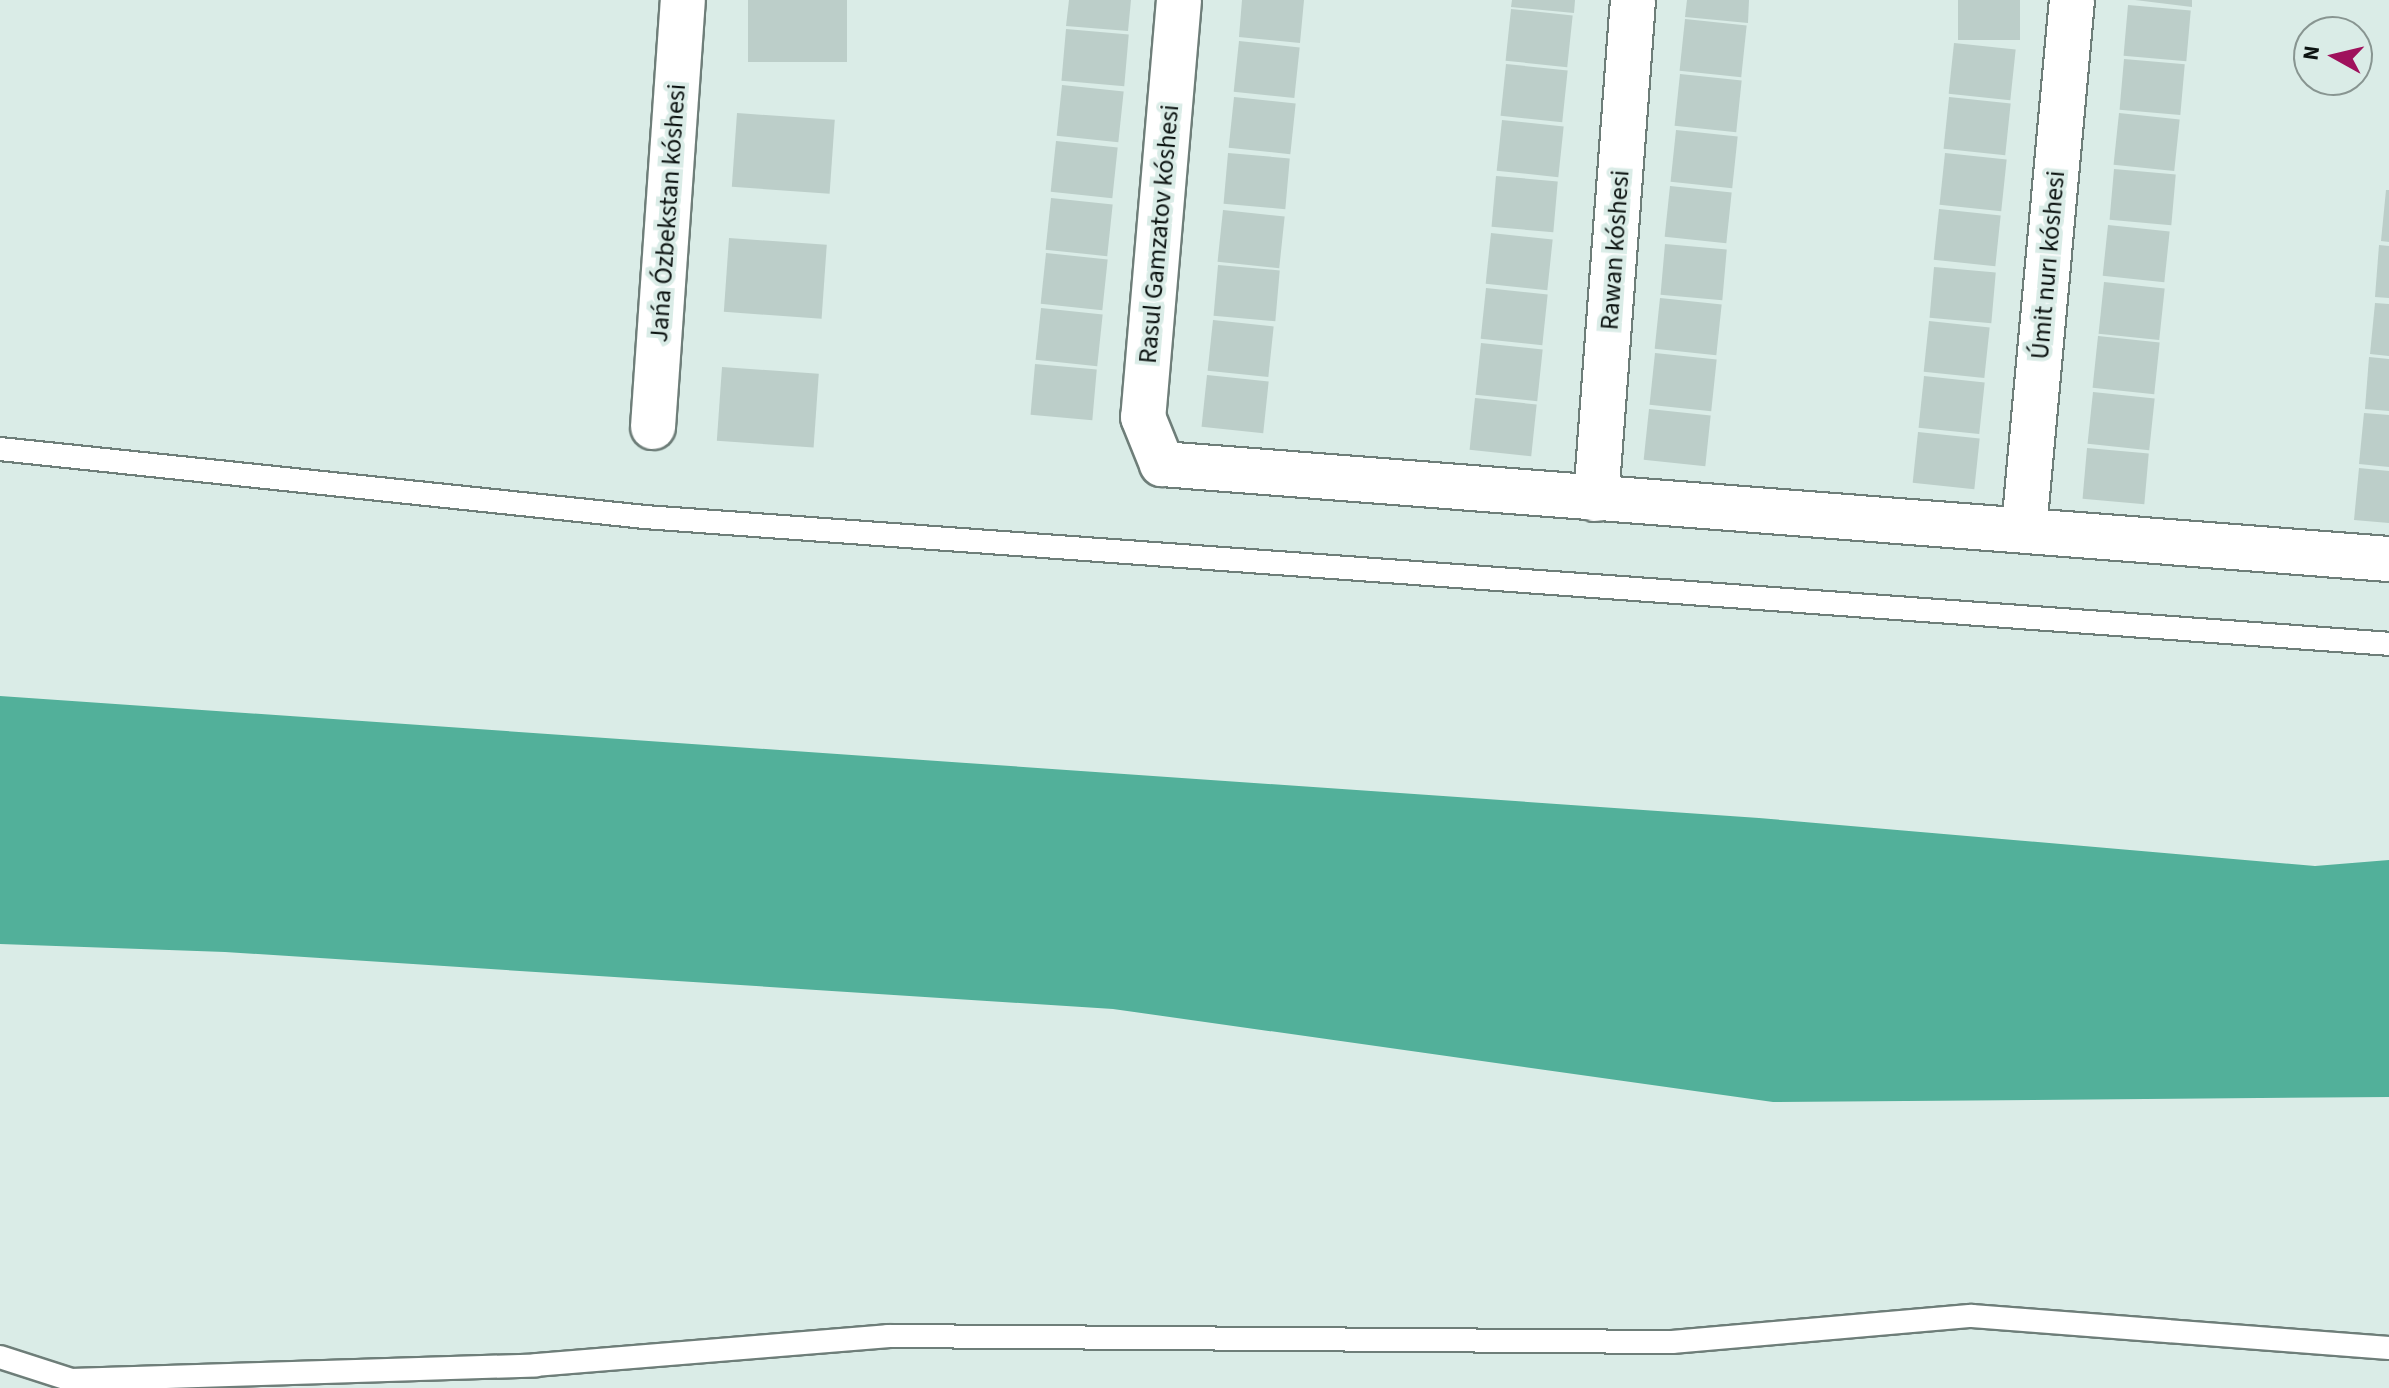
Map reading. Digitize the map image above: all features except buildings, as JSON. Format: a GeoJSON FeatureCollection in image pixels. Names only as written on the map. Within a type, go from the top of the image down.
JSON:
{"type":"FeatureCollection","features":[{"type":"Feature","properties":{"kind":"street","name":"Jańa Ózbekstan kóshesi"},"geometry":{"type":"LineString","coordinates":[[653,427],[683,0]]}},
{"type":"Feature","properties":{"kind":"street","name":"Rasul Gamzatov kóshesi"},"geometry":{"type":"LineString","coordinates":[[1179,0],[1143,417],[1162,464],[1596,499]]}},
{"type":"Feature","properties":{"kind":"street","name":"Rawan kóshesi"},"geometry":{"type":"LineString","coordinates":[[1596,499],[1633,0]]}},
{"type":"Feature","properties":{"kind":"street","name":"Úmit nurı kóshesi"},"geometry":{"type":"LineString","coordinates":[[2024,529],[2072,0]]}},
{"type":"Feature","properties":{"kind":"street"},"geometry":{"type":"LineString","coordinates":[[1596,499],[2389,559]]}},
{"type":"Feature","properties":{"kind":"lane"},"geometry":{"type":"LineString","coordinates":[[0,449],[645,517],[2389,644]]}},
{"type":"Feature","properties":{"kind":"lane"},"geometry":{"type":"LineString","coordinates":[[0,1357],[72,1384],[508,1377],[888,1336],[1672,1342],[1972,1316],[2389,1348]]}},
{"type":"Feature","properties":{"kind":"shaded area"},"geometry":{"type":"Polygon","coordinates":[[[0,696],[1759,818],[2315,866],[2389,860],[2389,1097],[1773,1102],[1113,1009],[225,952],[0,944],[0,696]]]}}]}
